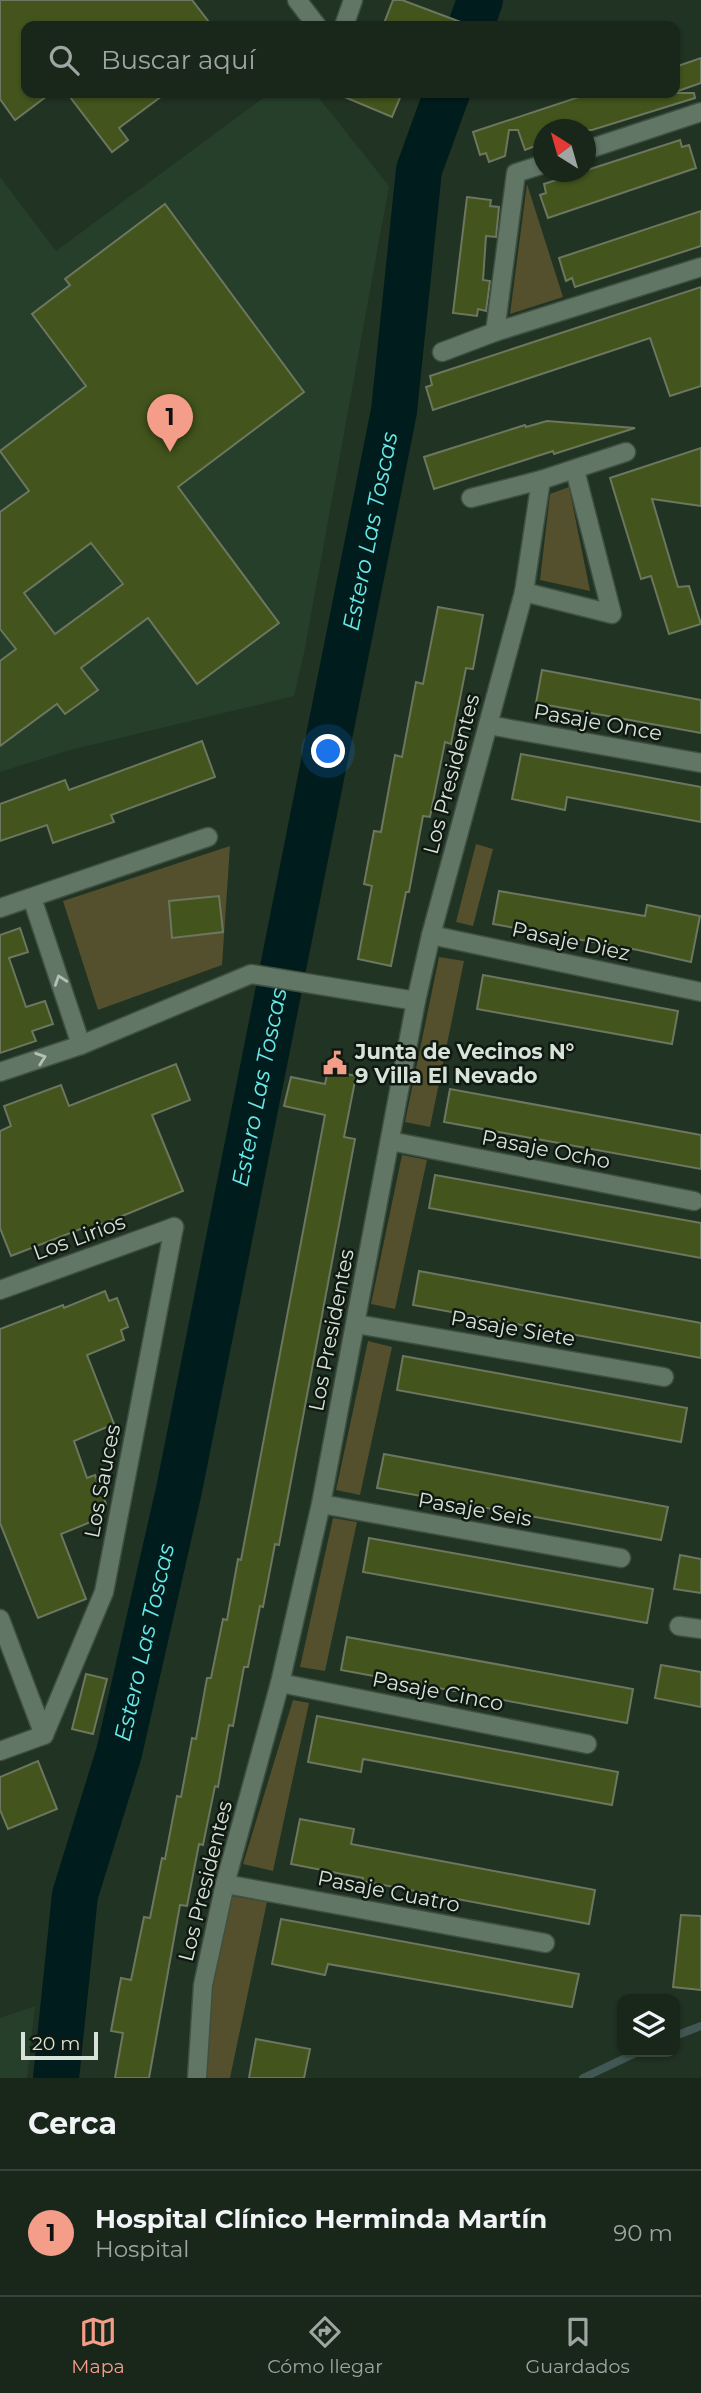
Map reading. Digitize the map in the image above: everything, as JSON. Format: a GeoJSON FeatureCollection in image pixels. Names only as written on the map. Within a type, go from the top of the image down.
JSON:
{"type":"FeatureCollection","features":[{"type":"Feature","properties":{"kind":"street"},"geometry":{"type":"LineString","coordinates":[[298,0],[313,21]]}},
{"type":"Feature","properties":{"kind":"street"},"geometry":{"type":"LineString","coordinates":[[346,21],[353,0]]}},
{"type":"Feature","properties":{"kind":"street"},"geometry":{"type":"LineString","coordinates":[[596,147],[701,112]]}},
{"type":"Feature","properties":{"kind":"street"},"geometry":{"type":"LineString","coordinates":[[495,332],[516,173],[533,168]]}},
{"type":"Feature","properties":{"kind":"street"},"geometry":{"type":"LineString","coordinates":[[442,352],[495,332],[701,267]]}},
{"type":"Feature","properties":{"kind":"street"},"geometry":{"type":"LineString","coordinates":[[471,498],[575,470],[626,452]]}},
{"type":"Feature","properties":{"kind":"street"},"geometry":{"type":"LineString","coordinates":[[524,592],[612,614],[575,470]]}},
{"type":"Feature","properties":{"kind":"street","name":"Los Presidentes"},"geometry":{"type":"LineString","coordinates":[[197,2078],[202,1985],[225,1884],[280,1683],[321,1504],[416,1000],[431,935],[524,592],[541,480]]}},
{"type":"Feature","properties":{"kind":"street","name":"Pasaje Once"},"geometry":{"type":"LineString","coordinates":[[488,725],[701,763]]}},
{"type":"Feature","properties":{"kind":"street"},"geometry":{"type":"LineString","coordinates":[[0,908],[208,837]]}},
{"type":"Feature","properties":{"kind":"street"},"geometry":{"type":"LineString","coordinates":[[32,898],[81,1045]]}},
{"type":"Feature","properties":{"kind":"street","name":"Pasaje Diez"},"geometry":{"type":"LineString","coordinates":[[431,935],[701,992]]}},
{"type":"Feature","properties":{"kind":"street"},"geometry":{"type":"LineString","coordinates":[[0,1072],[81,1045],[251,974],[416,1000]]}},
{"type":"Feature","properties":{"kind":"street","name":"Pasaje Ocho"},"geometry":{"type":"LineString","coordinates":[[390,1141],[694,1201]]}},
{"type":"Feature","properties":{"kind":"street","name":"Los Lirios"},"geometry":{"type":"LineString","coordinates":[[0,1290],[174,1227]]}},
{"type":"Feature","properties":{"kind":"street","name":"Los Sauces"},"geometry":{"type":"LineString","coordinates":[[44,1735],[104,1592],[174,1227]]}},
{"type":"Feature","properties":{"kind":"street","name":"Pasaje Siete"},"geometry":{"type":"LineString","coordinates":[[356,1324],[664,1377]]}},
{"type":"Feature","properties":{"kind":"street","name":"Pasaje Seis"},"geometry":{"type":"LineString","coordinates":[[321,1504],[621,1558]]}},
{"type":"Feature","properties":{"kind":"street"},"geometry":{"type":"LineString","coordinates":[[0,1619],[44,1735],[0,1751]]}},
{"type":"Feature","properties":{"kind":"street"},"geometry":{"type":"LineString","coordinates":[[679,1626],[701,1629]]}},
{"type":"Feature","properties":{"kind":"street","name":"Pasaje Cinco"},"geometry":{"type":"LineString","coordinates":[[280,1683],[587,1744]]}},
{"type":"Feature","properties":{"kind":"street","name":"Pasaje Cuatro"},"geometry":{"type":"LineString","coordinates":[[225,1884],[545,1943]]}},
{"type":"Feature","properties":{"kind":"shaded area"},"geometry":{"type":"Polygon","coordinates":[[[263,98],[319,98],[389,186],[294,696],[70,750],[0,772],[0,177],[56,251],[263,98]]]}},
{"type":"Feature","properties":{"kind":"shaded area"},"geometry":{"type":"Polygon","coordinates":[[[527,184],[563,297],[510,314],[527,184]]]}},
{"type":"Feature","properties":{"kind":"shaded area"},"geometry":{"type":"Polygon","coordinates":[[[569,487],[590,591],[540,580],[550,494],[569,487]]]}},
{"type":"Feature","properties":{"kind":"shaded area"},"geometry":{"type":"Polygon","coordinates":[[[476,844],[493,849],[473,926],[456,922],[476,844]]]}},
{"type":"Feature","properties":{"kind":"shaded area"},"geometry":{"type":"Polygon","coordinates":[[[230,846],[222,965],[98,1010],[63,901],[230,846]]]}},
{"type":"Feature","properties":{"kind":"shaded area"},"geometry":{"type":"Polygon","coordinates":[[[439,957],[464,961],[430,1127],[405,1122],[439,957]]]}},
{"type":"Feature","properties":{"kind":"shaded area"},"geometry":{"type":"Polygon","coordinates":[[[402,1155],[427,1160],[395,1309],[371,1304],[402,1155]]]}},
{"type":"Feature","properties":{"kind":"shaded area"},"geometry":{"type":"Polygon","coordinates":[[[368,1341],[392,1347],[360,1495],[336,1490],[368,1341]]]}},
{"type":"Feature","properties":{"kind":"shaded area"},"geometry":{"type":"Polygon","coordinates":[[[333,1518],[357,1522],[325,1671],[300,1667],[333,1518]]]}},
{"type":"Feature","properties":{"kind":"shaded area"},"geometry":{"type":"Polygon","coordinates":[[[293,1700],[309,1703],[273,1871],[243,1864],[293,1700]]]}},
{"type":"Feature","properties":{"kind":"shaded area"},"geometry":{"type":"Polygon","coordinates":[[[231,1896],[267,1902],[230,2078],[207,2078],[211,1986],[231,1896]]]}},
{"type":"Feature","properties":{"kind":"shaded area"},"geometry":{"type":"Polygon","coordinates":[[[35,2006],[27,2078],[0,2078],[0,2018],[35,2006]]]}},
{"type":"Feature","properties":{"kind":"building"},"geometry":{"type":"Polygon","coordinates":[[[0,0],[192,0],[208,21],[21,21],[21,98],[44,98],[15,120],[0,99],[0,0]]]}},
{"type":"Feature","properties":{"kind":"building"},"geometry":{"type":"Polygon","coordinates":[[[393,0],[402,0],[458,21],[385,21],[393,0]]]}},
{"type":"Feature","properties":{"kind":"building"},"geometry":{"type":"Polygon","coordinates":[[[701,58],[701,83],[680,90],[680,65],[701,58]]]}},
{"type":"Feature","properties":{"kind":"building"},"geometry":{"type":"Polygon","coordinates":[[[680,93],[694,93],[695,98],[596,129],[596,119],[533,119],[533,147],[525,150],[518,130],[509,130],[505,156],[489,162],[486,153],[480,155],[473,132],[576,98],[680,98],[680,93]]]}},
{"type":"Feature","properties":{"kind":"building"},"geometry":{"type":"Polygon","coordinates":[[[71,98],[159,98],[119,128],[128,140],[112,152],[71,98]]]}},
{"type":"Feature","properties":{"kind":"building"},"geometry":{"type":"Polygon","coordinates":[[[347,98],[400,98],[392,117],[347,98]]]}},
{"type":"Feature","properties":{"kind":"building"},"geometry":{"type":"Polygon","coordinates":[[[680,140],[682,147],[689,145],[696,168],[548,218],[540,195],[546,193],[544,184],[596,182],[596,167],[680,140]]]}},
{"type":"Feature","properties":{"kind":"building"},"geometry":{"type":"Polygon","coordinates":[[[467,197],[491,200],[490,206],[499,207],[496,237],[486,236],[483,280],[490,281],[486,311],[478,309],[477,316],[453,313],[467,197]]]}},
{"type":"Feature","properties":{"kind":"building"},"geometry":{"type":"Polygon","coordinates":[[[165,204],[304,392],[178,487],[279,623],[197,684],[148,618],[81,668],[98,690],[65,714],[57,704],[0,746],[0,661],[16,649],[0,629],[0,512],[29,491],[0,451],[86,386],[32,314],[70,285],[65,279],[165,204]],[[91,543],[24,593],[55,634],[123,584],[91,543]]]}},
{"type":"Feature","properties":{"kind":"building"},"geometry":{"type":"Polygon","coordinates":[[[701,211],[701,246],[575,287],[572,278],[566,281],[559,258],[701,211]]]}},
{"type":"Feature","properties":{"kind":"building"},"geometry":{"type":"Polygon","coordinates":[[[701,287],[701,386],[670,396],[650,338],[433,410],[426,387],[432,385],[430,376],[701,287]]]}},
{"type":"Feature","properties":{"kind":"building"},"geometry":{"type":"Polygon","coordinates":[[[547,421],[635,428],[434,489],[424,457],[525,425],[526,427],[547,421]]]}},
{"type":"Feature","properties":{"kind":"building"},"geometry":{"type":"Polygon","coordinates":[[[701,448],[701,506],[652,499],[678,587],[689,586],[701,624],[669,634],[651,576],[641,579],[610,478],[701,448]]]}},
{"type":"Feature","properties":{"kind":"building"},"geometry":{"type":"Polygon","coordinates":[[[438,607],[483,615],[473,669],[466,668],[451,744],[445,742],[430,817],[423,816],[409,892],[406,892],[391,966],[358,959],[372,886],[364,884],[374,831],[381,832],[395,755],[402,757],[416,682],[423,684],[438,607]]]}},
{"type":"Feature","properties":{"kind":"building"},"geometry":{"type":"Polygon","coordinates":[[[542,670],[701,700],[701,733],[536,703],[542,670]]]}},
{"type":"Feature","properties":{"kind":"building"},"geometry":{"type":"Polygon","coordinates":[[[202,741],[215,777],[111,815],[114,822],[53,843],[47,825],[0,841],[0,804],[65,780],[69,790],[202,741]]]}},
{"type":"Feature","properties":{"kind":"building"},"geometry":{"type":"Polygon","coordinates":[[[521,754],[701,787],[701,822],[567,797],[565,810],[512,799],[521,754]]]}},
{"type":"Feature","properties":{"kind":"building"},"geometry":{"type":"Polygon","coordinates":[[[499,891],[645,916],[647,905],[700,916],[691,962],[493,924],[499,891]]]}},
{"type":"Feature","properties":{"kind":"building"},"geometry":{"type":"Polygon","coordinates":[[[219,896],[223,932],[172,938],[169,901],[219,896]]]}},
{"type":"Feature","properties":{"kind":"building"},"geometry":{"type":"Polygon","coordinates":[[[20,928],[28,952],[9,958],[26,1007],[45,1001],[53,1024],[32,1031],[36,1041],[0,1053],[0,935],[20,928]]]}},
{"type":"Feature","properties":{"kind":"building"},"geometry":{"type":"Polygon","coordinates":[[[483,975],[678,1011],[672,1044],[477,1009],[483,975]]]}},
{"type":"Feature","properties":{"kind":"building"},"geometry":{"type":"Polygon","coordinates":[[[176,1064],[190,1100],[152,1115],[183,1191],[110,1221],[84,1230],[83,1228],[11,1256],[0,1228],[0,1131],[11,1126],[4,1106],[61,1085],[69,1106],[176,1064]]]}},
{"type":"Feature","properties":{"kind":"building"},"geometry":{"type":"Polygon","coordinates":[[[328,1070],[356,1076],[344,1137],[355,1139],[279,1545],[275,1544],[263,1607],[260,1606],[248,1667],[244,1667],[233,1726],[229,1725],[218,1787],[215,1786],[203,1845],[199,1844],[187,1906],[180,1905],[149,2078],[115,2078],[123,2033],[111,2031],[121,1978],[131,1980],[144,1917],[150,1918],[177,1796],[181,1797],[192,1738],[196,1739],[207,1678],[211,1678],[223,1619],[227,1620],[238,1559],[241,1560],[325,1115],[284,1106],[291,1077],[325,1084],[328,1070]]]}},
{"type":"Feature","properties":{"kind":"building"},"geometry":{"type":"Polygon","coordinates":[[[450,1089],[701,1135],[701,1169],[444,1122],[450,1089]]]}},
{"type":"Feature","properties":{"kind":"building"},"geometry":{"type":"Polygon","coordinates":[[[435,1175],[701,1223],[701,1258],[429,1208],[435,1175]]]}},
{"type":"Feature","properties":{"kind":"building"},"geometry":{"type":"Polygon","coordinates":[[[419,1271],[701,1323],[701,1358],[413,1305],[419,1271]]]}},
{"type":"Feature","properties":{"kind":"building"},"geometry":{"type":"Polygon","coordinates":[[[105,1291],[109,1301],[117,1298],[128,1327],[121,1330],[124,1340],[87,1355],[114,1424],[74,1441],[87,1478],[95,1475],[106,1504],[99,1507],[103,1517],[61,1534],[86,1599],[38,1618],[0,1523],[0,1329],[105,1291]]]}},
{"type":"Feature","properties":{"kind":"building"},"geometry":{"type":"Polygon","coordinates":[[[403,1356],[687,1408],[681,1442],[397,1390],[403,1356]]]}},
{"type":"Feature","properties":{"kind":"building"},"geometry":{"type":"Polygon","coordinates":[[[384,1454],[668,1507],[661,1540],[377,1488],[384,1454]]]}},
{"type":"Feature","properties":{"kind":"building"},"geometry":{"type":"Polygon","coordinates":[[[369,1538],[653,1589],[647,1623],[363,1572],[369,1538]]]}},
{"type":"Feature","properties":{"kind":"building"},"geometry":{"type":"Polygon","coordinates":[[[680,1555],[701,1559],[701,1593],[674,1589],[680,1555]]]}},
{"type":"Feature","properties":{"kind":"building"},"geometry":{"type":"Polygon","coordinates":[[[347,1637],[633,1689],[627,1723],[341,1670],[347,1637]]]}},
{"type":"Feature","properties":{"kind":"building"},"geometry":{"type":"Polygon","coordinates":[[[661,1665],[701,1672],[701,1707],[655,1698],[661,1665]]]}},
{"type":"Feature","properties":{"kind":"building"},"geometry":{"type":"Polygon","coordinates":[[[86,1674],[107,1679],[93,1734],[72,1729],[86,1674]]]}},
{"type":"Feature","properties":{"kind":"building"},"geometry":{"type":"Polygon","coordinates":[[[317,1716],[618,1772],[612,1805],[363,1759],[361,1772],[308,1762],[317,1716]]]}},
{"type":"Feature","properties":{"kind":"building"},"geometry":{"type":"Polygon","coordinates":[[[38,1761],[57,1809],[8,1829],[0,1810],[0,1777],[38,1761]]]}},
{"type":"Feature","properties":{"kind":"building"},"geometry":{"type":"Polygon","coordinates":[[[300,1819],[354,1829],[351,1844],[595,1890],[589,1924],[362,1881],[363,1878],[291,1864],[300,1819]]]}},
{"type":"Feature","properties":{"kind":"building"},"geometry":{"type":"Polygon","coordinates":[[[681,1915],[701,1916],[701,1990],[673,1987],[681,1915]]]}},
{"type":"Feature","properties":{"kind":"building"},"geometry":{"type":"Polygon","coordinates":[[[281,1919],[579,1974],[572,2007],[328,1964],[325,1975],[272,1964],[281,1919]]]}},
{"type":"Feature","properties":{"kind":"building"},"geometry":{"type":"Polygon","coordinates":[[[256,2039],[310,2049],[304,2078],[249,2078],[256,2039]]]}},
{"type":"Feature","properties":{"kind":"waterway","name":"Estero Las Toscas"},"geometry":{"type":"LineString","coordinates":[[473,21],[480,0]]}},
{"type":"Feature","properties":{"kind":"waterway","name":"Estero Las Toscas"},"geometry":{"type":"LineString","coordinates":[[56,2078],[75,1895],[119,1753],[179,1490],[394,411],[419,170],[445,98]]}},
{"type":"Feature","properties":{"kind":"waterway"},"geometry":{"type":"LineString","coordinates":[[680,2034],[701,2026]]}},
{"type":"Feature","properties":{"kind":"waterway"},"geometry":{"type":"LineString","coordinates":[[583,2078],[627,2057]]}},
{"type":"Feature","properties":{"kind":"place","name":"Hospital Clínico Herminda Martín"},"geometry":{"type":"Point","coordinates":[170,452]}},
{"type":"Feature","properties":{"kind":"place","name":"Junta de Vecinos N° 9 Villa El Nevado"},"geometry":{"type":"Point","coordinates":[335,1063]}}]}
